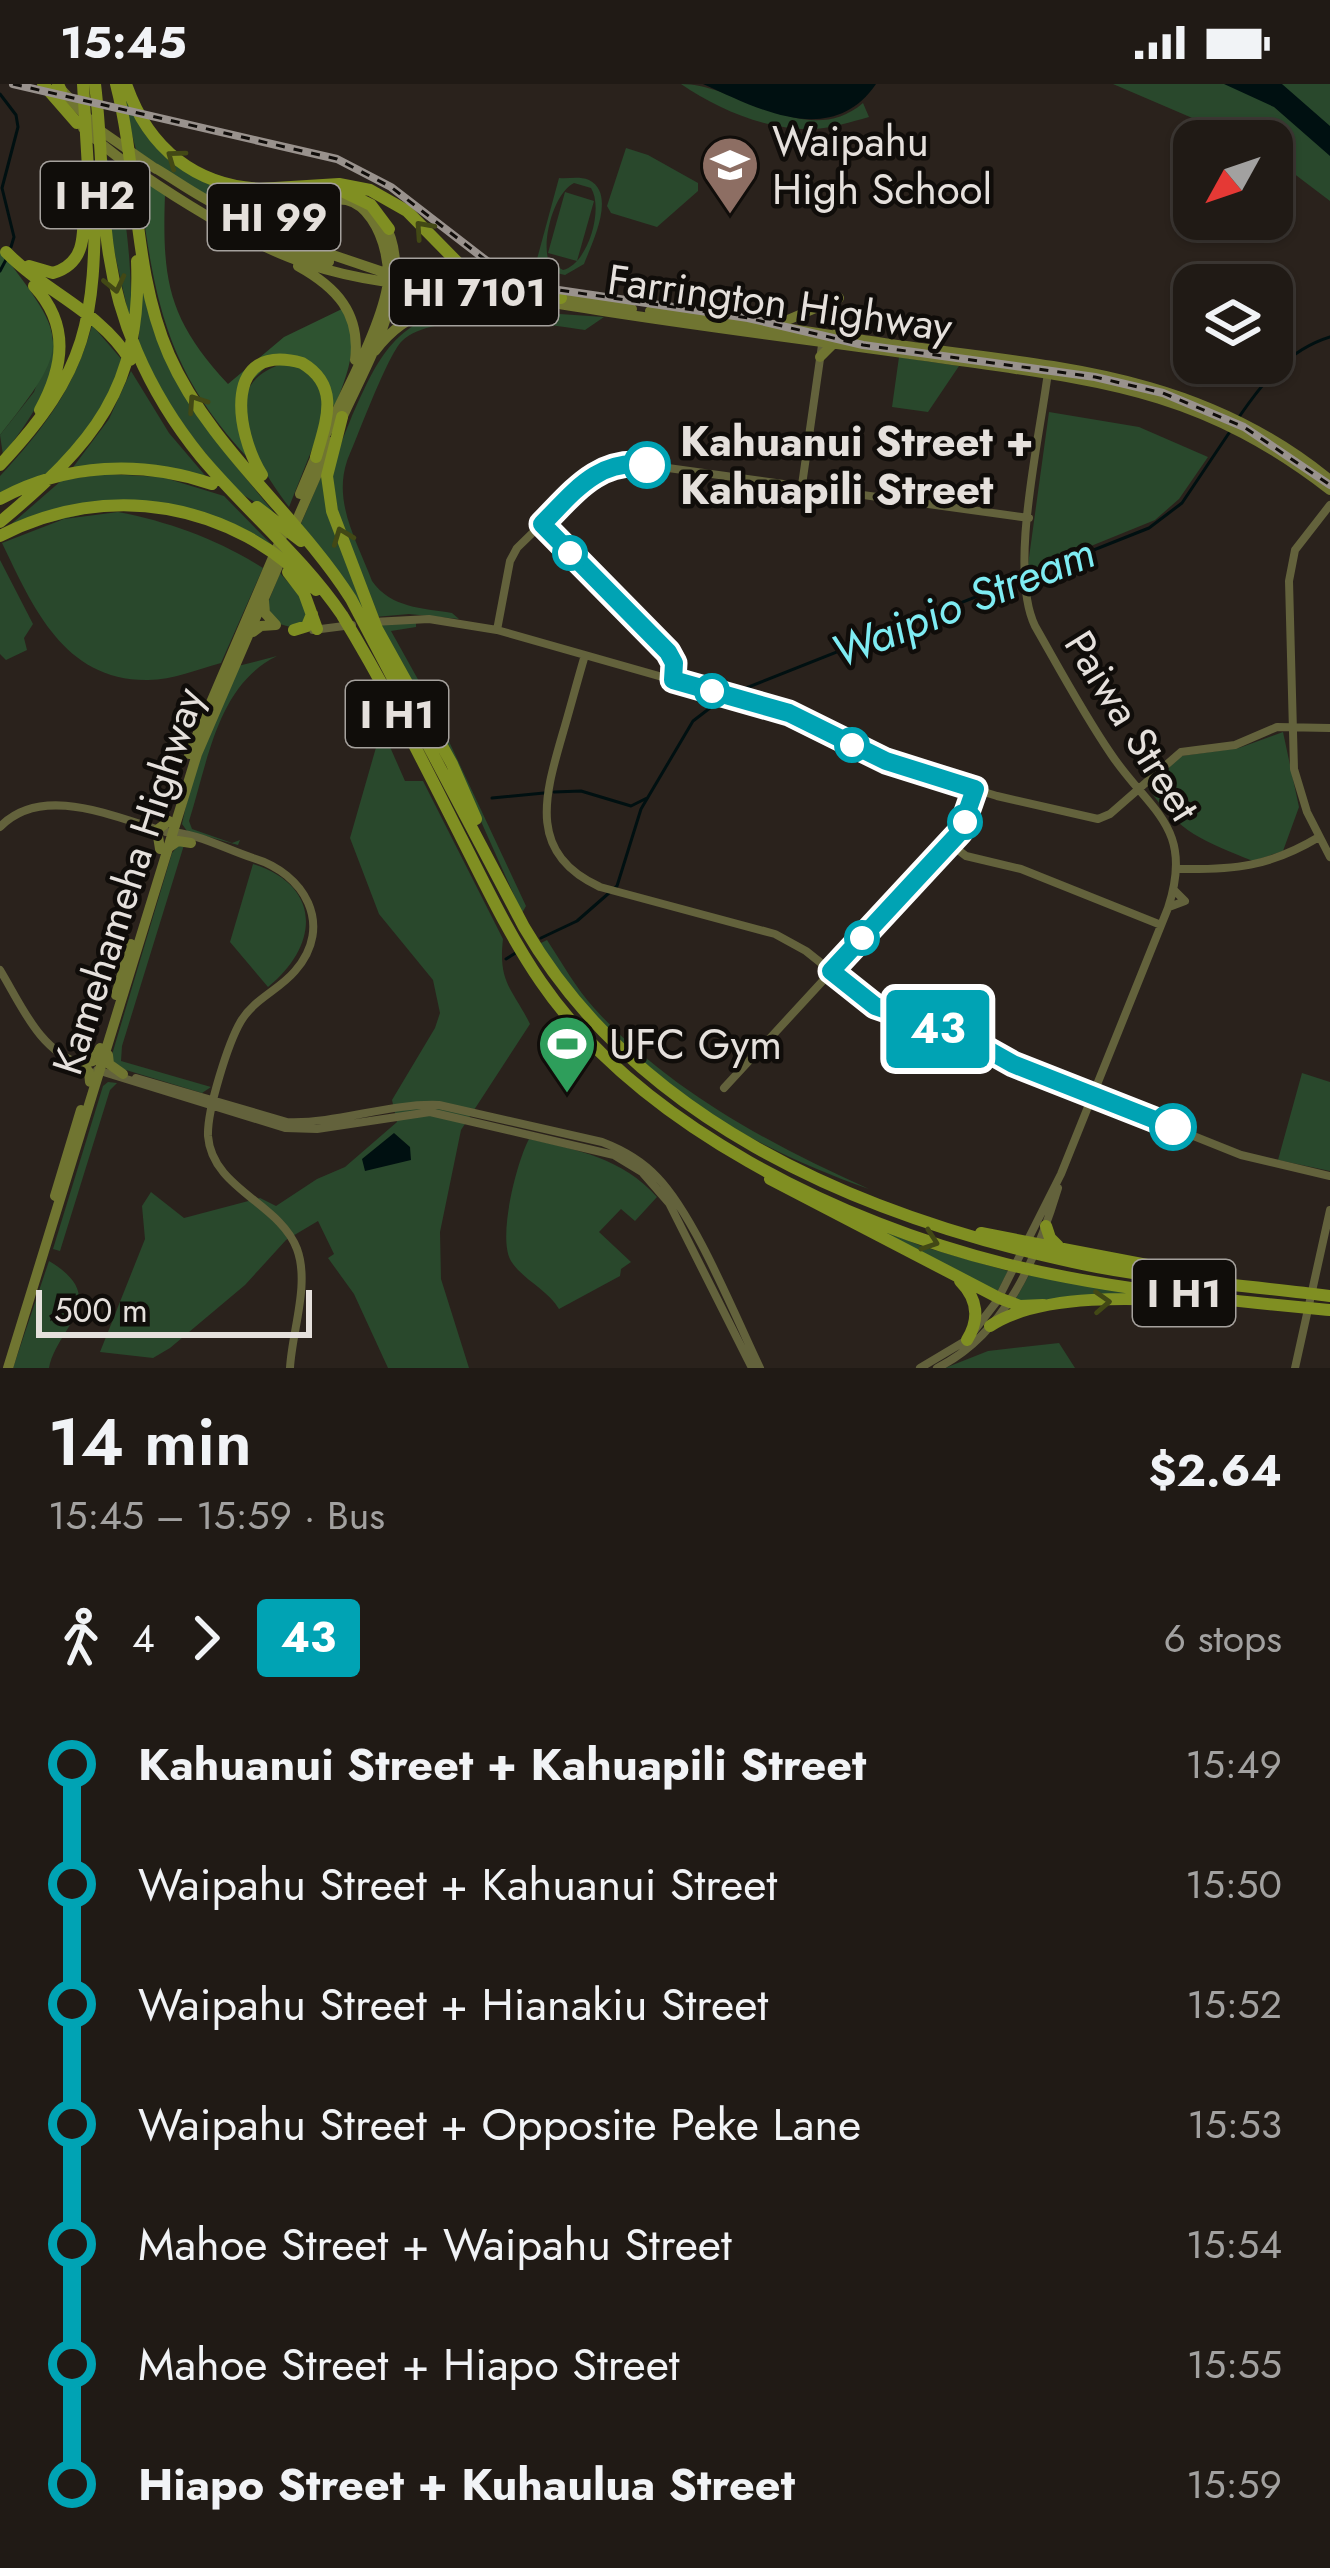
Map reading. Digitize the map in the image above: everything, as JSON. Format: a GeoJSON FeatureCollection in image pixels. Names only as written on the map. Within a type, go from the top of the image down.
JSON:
{"type":"FeatureCollection","features":[{"type":"Feature","properties":{"kind":"highway"},"geometry":{"type":"LineString","coordinates":[[40,84],[80,119],[89,308]]}},
{"type":"Feature","properties":{"kind":"highway"},"geometry":{"type":"LineString","coordinates":[[12,257],[40,272],[58,272],[80,254],[80,119],[89,84]]}},
{"type":"Feature","properties":{"kind":"highway","name":"I H2"},"geometry":{"type":"LineString","coordinates":[[0,464],[60,392],[89,308],[95,183],[89,84]]}},
{"type":"Feature","properties":{"kind":"highway","name":"I H1"},"geometry":{"type":"LineString","coordinates":[[89,84],[106,235],[129,332],[143,368],[175,422],[239,499],[307,567],[342,615],[497,908],[593,1045],[711,1137],[853,1211],[935,1244],[1038,1271],[1330,1310]]}},
{"type":"Feature","properties":{"kind":"highway","name":"I H1"},"geometry":{"type":"LineString","coordinates":[[116,84],[150,296],[170,356],[203,413],[331,568],[513,908],[517,931]]}},
{"type":"Feature","properties":{"kind":"highway"},"geometry":{"type":"LineString","coordinates":[[126,84],[144,126],[169,156],[213,180],[259,189],[344,191],[371,205],[388,229]]}},
{"type":"Feature","properties":{"kind":"highway","name":"I H2"},"geometry":{"type":"LineString","coordinates":[[0,522],[75,456],[106,410],[124,371],[136,314],[126,128]]}},
{"type":"Feature","properties":{"kind":"highway"},"geometry":{"type":"LineString","coordinates":[[259,189],[339,184],[379,194],[407,211],[462,267],[561,298]]}},
{"type":"Feature","properties":{"kind":"highway"},"geometry":{"type":"LineString","coordinates":[[12,257],[40,285],[110,333],[188,448],[239,499]]}},
{"type":"Feature","properties":{"kind":"highway"},"geometry":{"type":"LineString","coordinates":[[12,257],[52,308],[61,333],[49,392],[13,449]]}},
{"type":"Feature","properties":{"kind":"highway"},"geometry":{"type":"LineString","coordinates":[[296,526],[256,466],[242,429],[240,394],[260,366],[296,361],[312,368],[324,383],[329,408],[316,457]]}},
{"type":"Feature","properties":{"kind":"highway"},"geometry":{"type":"LineString","coordinates":[[342,417],[327,476],[332,511],[377,629],[452,764],[513,908]]}},
{"type":"Feature","properties":{"kind":"highway"},"geometry":{"type":"LineString","coordinates":[[0,499],[79,471],[166,472],[212,484]]}},
{"type":"Feature","properties":{"kind":"highway"},"geometry":{"type":"LineString","coordinates":[[110,505],[148,508],[240,538],[292,576],[323,628]]}},
{"type":"Feature","properties":{"kind":"highway"},"geometry":{"type":"LineString","coordinates":[[0,536],[68,510],[110,505],[181,510],[223,524],[277,555],[315,588],[350,636],[497,908]]}},
{"type":"Feature","properties":{"kind":"highway"},"geometry":{"type":"LineString","coordinates":[[257,507],[311,550],[366,628]]}},
{"type":"Feature","properties":{"kind":"highway"},"geometry":{"type":"LineString","coordinates":[[294,630],[309,624],[312,613]]}},
{"type":"Feature","properties":{"kind":"highway","name":"I H1"},"geometry":{"type":"LineString","coordinates":[[532,956],[622,1054],[676,1096],[744,1139],[860,1198],[1010,1248],[1036,1249],[1101,1268],[1330,1296]]}},
{"type":"Feature","properties":{"kind":"highway"},"geometry":{"type":"LineString","coordinates":[[711,1137],[797,1195],[950,1273],[1043,1305]]}},
{"type":"Feature","properties":{"kind":"highway"},"geometry":{"type":"LineString","coordinates":[[744,1139],[926,1216],[1036,1249],[1060,1246],[1251,1286]]}},
{"type":"Feature","properties":{"kind":"highway"},"geometry":{"type":"LineString","coordinates":[[1046,1226],[1050,1238],[1060,1246]]}},
{"type":"Feature","properties":{"kind":"highway"},"geometry":{"type":"LineString","coordinates":[[950,1273],[968,1289],[975,1306],[976,1322],[967,1340]]}},
{"type":"Feature","properties":{"kind":"highway"},"geometry":{"type":"LineString","coordinates":[[990,1326],[1043,1305],[1160,1300],[1260,1304]]}},
{"type":"Feature","properties":{"kind":"main road","name":"Farrington Highway"},"geometry":{"type":"LineString","coordinates":[[58,86],[80,119],[237,232],[284,256],[327,270],[576,309],[807,338],[822,346],[850,338],[1049,369],[1126,386],[1231,419],[1330,490]]}},
{"type":"Feature","properties":{"kind":"main road","name":"Farrington Highway"},"geometry":{"type":"LineString","coordinates":[[150,169],[261,235],[336,264],[390,265],[561,298],[772,326],[822,346],[837,343],[1128,379],[1231,419],[1330,480]]}},
{"type":"Feature","properties":{"kind":"main road","name":"HI 99"},"geometry":{"type":"LineString","coordinates":[[150,169],[247,216],[276,216],[320,197],[340,196],[368,206],[388,229],[390,292]]}},
{"type":"Feature","properties":{"kind":"main road"},"geometry":{"type":"LineString","coordinates":[[331,202],[360,209],[379,227],[390,265],[315,249],[307,237],[308,218],[316,207],[331,202]]}},
{"type":"Feature","properties":{"kind":"main road","name":"HI 99"},"geometry":{"type":"LineString","coordinates":[[237,232],[322,280],[347,308],[356,347],[342,399]]}},
{"type":"Feature","properties":{"kind":"main road"},"geometry":{"type":"LineString","coordinates":[[342,399],[390,292]]}},
{"type":"Feature","properties":{"kind":"main road","name":"Kamehameha Highway"},"geometry":{"type":"LineString","coordinates":[[7,1366],[197,730],[356,386],[390,292]]}},
{"type":"Feature","properties":{"kind":"main road"},"geometry":{"type":"LineString","coordinates":[[772,326],[839,298]]}},
{"type":"Feature","properties":{"kind":"main road"},"geometry":{"type":"LineString","coordinates":[[356,386],[390,333],[433,307],[504,302],[576,309]]}},
{"type":"Feature","properties":{"kind":"main road"},"geometry":{"type":"LineString","coordinates":[[828,316],[835,329],[850,338]]}},
{"type":"Feature","properties":{"kind":"main road","name":"Kamehameha Highway"},"geometry":{"type":"LineString","coordinates":[[301,501],[342,399]]}},
{"type":"Feature","properties":{"kind":"main road"},"geometry":{"type":"LineString","coordinates":[[245,632],[260,599]]}},
{"type":"Feature","properties":{"kind":"main road"},"geometry":{"type":"LineString","coordinates":[[260,599],[275,625]]}},
{"type":"Feature","properties":{"kind":"main road"},"geometry":{"type":"LineString","coordinates":[[245,632],[275,625]]}},
{"type":"Feature","properties":{"kind":"main road","name":"Kamehameha Highway"},"geometry":{"type":"LineString","coordinates":[[166,835],[180,809],[225,675]]}},
{"type":"Feature","properties":{"kind":"main road"},"geometry":{"type":"LineString","coordinates":[[166,835],[178,841],[189,838],[179,826],[180,809]]}},
{"type":"Feature","properties":{"kind":"main road"},"geometry":{"type":"LineString","coordinates":[[104,1048],[120,1076],[92,1087],[88,1072],[104,1048]]}},
{"type":"Feature","properties":{"kind":"street"},"geometry":{"type":"LineString","coordinates":[[802,485],[822,346]]}},
{"type":"Feature","properties":{"kind":"street","name":"Paiwa Street"},"geometry":{"type":"LineString","coordinates":[[937,1368],[966,1350],[990,1326],[1004,1295],[1036,1249],[1061,1174],[1168,908],[1177,869],[1166,823],[1110,753],[1026,604],[1022,578],[1049,369]]}},
{"type":"Feature","properties":{"kind":"street"},"geometry":{"type":"LineString","coordinates":[[497,630],[513,554],[592,475],[624,463],[1029,518]]}},
{"type":"Feature","properties":{"kind":"street"},"geometry":{"type":"LineString","coordinates":[[1330,505],[1298,545],[1290,567],[1296,779],[1330,857]]}},
{"type":"Feature","properties":{"kind":"street"},"geometry":{"type":"LineString","coordinates":[[542,524],[668,652],[674,663],[673,680]]}},
{"type":"Feature","properties":{"kind":"street"},"geometry":{"type":"LineString","coordinates":[[256,616],[294,630],[385,620],[445,620],[497,630],[800,718],[894,764],[1101,819],[1181,752],[1235,746],[1271,729],[1330,728]]}},
{"type":"Feature","properties":{"kind":"street"},"geometry":{"type":"LineString","coordinates":[[585,655],[547,791],[545,817],[557,853],[578,876],[612,891],[775,934],[806,951],[875,1006],[965,1037],[1013,1064],[1241,1155],[1330,1176]]}},
{"type":"Feature","properties":{"kind":"street"},"geometry":{"type":"LineString","coordinates":[[724,1088],[949,844],[966,821],[975,789]]}},
{"type":"Feature","properties":{"kind":"street"},"geometry":{"type":"LineString","coordinates":[[0,827],[16,816],[63,803],[166,835]]}},
{"type":"Feature","properties":{"kind":"street"},"geometry":{"type":"LineString","coordinates":[[1177,869],[1238,870],[1287,854],[1318,837]]}},
{"type":"Feature","properties":{"kind":"street"},"geometry":{"type":"LineString","coordinates":[[189,838],[278,867],[296,881],[310,907],[312,928],[301,964],[248,1011],[238,1026],[208,1133],[216,1163],[279,1222],[298,1251],[301,1274],[290,1368]]}},
{"type":"Feature","properties":{"kind":"street"},"geometry":{"type":"LineString","coordinates":[[949,844],[966,856],[1022,869],[1161,925]]}},
{"type":"Feature","properties":{"kind":"street"},"geometry":{"type":"LineString","coordinates":[[0,970],[47,1044],[64,1058],[272,1126],[306,1130],[406,1113],[452,1114],[614,1155],[642,1172],[669,1203],[756,1368]]}},
{"type":"Feature","properties":{"kind":"street","name":"Paiwa Street"},"geometry":{"type":"LineString","coordinates":[[920,1368],[967,1340],[1004,1295],[1036,1249],[1061,1174]]}},
{"type":"Feature","properties":{"kind":"street"},"geometry":{"type":"LineString","coordinates":[[1295,1368],[1330,1210]]}},
{"type":"Feature","properties":{"kind":"green space"},"geometry":{"type":"Polygon","coordinates":[[[119,84],[168,157],[264,192],[323,193],[270,213],[252,213],[217,202],[136,150],[119,84]]]}},
{"type":"Feature","properties":{"kind":"green space"},"geometry":{"type":"Polygon","coordinates":[[[681,84],[796,118],[841,116],[863,103],[869,117],[820,128],[778,126],[727,110],[681,84]]]}},
{"type":"Feature","properties":{"kind":"green space"},"geometry":{"type":"Polygon","coordinates":[[[1113,84],[1330,84],[1330,201],[1293,173],[1293,120],[1197,120],[1113,84]]]}},
{"type":"Feature","properties":{"kind":"green space"},"geometry":{"type":"Polygon","coordinates":[[[626,148],[698,183],[698,191],[657,227],[611,213],[607,206],[626,148]]]}},
{"type":"Feature","properties":{"kind":"green space"},"geometry":{"type":"Polygon","coordinates":[[[105,156],[124,213],[131,325],[111,237],[105,156]]]}},
{"type":"Feature","properties":{"kind":"green space"},"geometry":{"type":"Polygon","coordinates":[[[138,176],[165,194],[165,251],[173,297],[192,339],[228,384],[284,337],[344,308],[352,347],[334,408],[328,381],[275,358],[237,395],[238,425],[250,460],[198,394],[167,328],[138,176]]]}},
{"type":"Feature","properties":{"kind":"green space"},"geometry":{"type":"Polygon","coordinates":[[[559,178],[589,180],[597,187],[602,207],[584,264],[565,275],[552,272],[537,259],[559,178]],[[574,183],[567,188],[551,218],[549,262],[563,270],[580,258],[591,235],[596,209],[591,188],[574,183]]]}},
{"type":"Feature","properties":{"kind":"green space"},"geometry":{"type":"Polygon","coordinates":[[[565,192],[594,201],[577,261],[548,253],[565,192]]]}},
{"type":"Feature","properties":{"kind":"green space"},"geometry":{"type":"Polygon","coordinates":[[[0,250],[39,304],[53,342],[40,380],[0,435],[0,250]]]}},
{"type":"Feature","properties":{"kind":"green space"},"geometry":{"type":"Polygon","coordinates":[[[143,288],[151,321],[177,382],[276,515],[235,490],[171,410],[138,346],[143,288]]]}},
{"type":"Feature","properties":{"kind":"green space"},"geometry":{"type":"Polygon","coordinates":[[[472,308],[604,317],[585,330],[463,322],[417,331],[402,341],[347,461],[345,507],[372,581],[380,590],[398,602],[452,613],[459,619],[409,614],[375,617],[334,502],[332,480],[339,450],[370,377],[393,343],[425,320],[472,308]]]}},
{"type":"Feature","properties":{"kind":"green space"},"geometry":{"type":"Polygon","coordinates":[[[92,325],[123,361],[101,413],[53,475],[0,495],[0,476],[56,406],[77,368],[92,325]]]}},
{"type":"Feature","properties":{"kind":"green space"},"geometry":{"type":"Polygon","coordinates":[[[55,334],[47,383],[3,455],[0,435],[34,392],[55,334]]]}},
{"type":"Feature","properties":{"kind":"green space"},"geometry":{"type":"Polygon","coordinates":[[[899,357],[959,366],[928,412],[892,407],[899,357]]]}},
{"type":"Feature","properties":{"kind":"green space"},"geometry":{"type":"Polygon","coordinates":[[[285,363],[300,366],[322,385],[322,424],[289,507],[253,449],[244,407],[249,389],[262,374],[285,363]]]}},
{"type":"Feature","properties":{"kind":"green space"},"geometry":{"type":"Polygon","coordinates":[[[131,371],[169,433],[209,480],[71,470],[109,419],[131,371]]]}},
{"type":"Feature","properties":{"kind":"green space"},"geometry":{"type":"Polygon","coordinates":[[[1049,412],[1139,427],[1208,457],[1179,499],[1155,520],[1027,572],[1049,412]]]}},
{"type":"Feature","properties":{"kind":"green space"},"geometry":{"type":"Polygon","coordinates":[[[326,465],[325,485],[367,618],[300,526],[326,465]]]}},
{"type":"Feature","properties":{"kind":"green space"},"geometry":{"type":"Polygon","coordinates":[[[106,474],[162,477],[224,496],[272,545],[139,501],[0,534],[62,480],[106,474]]]}},
{"type":"Feature","properties":{"kind":"green space"},"geometry":{"type":"Polygon","coordinates":[[[118,512],[193,533],[263,568],[221,663],[157,680],[119,677],[73,654],[40,615],[2,543],[64,519],[118,512]]]}},
{"type":"Feature","properties":{"kind":"green space"},"geometry":{"type":"Polygon","coordinates":[[[0,560],[33,624],[24,638],[27,650],[6,660],[0,654],[0,560]]]}},
{"type":"Feature","properties":{"kind":"green space"},"geometry":{"type":"Polygon","coordinates":[[[280,573],[301,597],[308,619],[294,628],[276,623],[267,605],[280,573]]]}},
{"type":"Feature","properties":{"kind":"green space"},"geometry":{"type":"Polygon","coordinates":[[[416,622],[416,627],[391,631],[430,701],[526,906],[522,913],[458,770],[378,625],[416,622]]]}},
{"type":"Feature","properties":{"kind":"green space"},"geometry":{"type":"Polygon","coordinates":[[[277,656],[257,669],[228,705],[189,821],[192,829],[232,843],[240,840],[238,845],[187,831],[182,824],[192,783],[238,666],[277,656]]]}},
{"type":"Feature","properties":{"kind":"green space"},"geometry":{"type":"Polygon","coordinates":[[[1283,732],[1299,807],[1283,851],[1253,861],[1220,847],[1182,826],[1148,788],[1181,756],[1239,748],[1283,732]]]}},
{"type":"Feature","properties":{"kind":"green space"},"geometry":{"type":"Polygon","coordinates":[[[377,744],[390,747],[405,781],[423,781],[503,939],[505,976],[530,1024],[461,1130],[440,1232],[441,1279],[469,1368],[388,1368],[354,1294],[328,1258],[334,1254],[318,1221],[286,1240],[245,1285],[170,1348],[153,1358],[100,1352],[145,1239],[142,1206],[151,1192],[184,1218],[260,1198],[276,1206],[345,1167],[397,1122],[392,1100],[440,1013],[433,980],[379,914],[350,838],[377,744]]]}},
{"type":"Feature","properties":{"kind":"green space"},"geometry":{"type":"Polygon","coordinates":[[[184,845],[121,1061],[211,1087],[202,1093],[116,1067],[111,1058],[172,853],[184,845]]]}},
{"type":"Feature","properties":{"kind":"green space"},"geometry":{"type":"Polygon","coordinates":[[[253,864],[292,887],[306,918],[297,954],[268,987],[230,942],[253,864]]]}},
{"type":"Feature","properties":{"kind":"green space"},"geometry":{"type":"Polygon","coordinates":[[[547,940],[594,1008],[654,1065],[758,1134],[869,1189],[757,1141],[654,1074],[588,1010],[539,944],[547,940]]]}},
{"type":"Feature","properties":{"kind":"green space"},"geometry":{"type":"Polygon","coordinates":[[[1302,1073],[1330,1082],[1330,1171],[1278,1160],[1302,1073]]]}},
{"type":"Feature","properties":{"kind":"green space"},"geometry":{"type":"Polygon","coordinates":[[[117,1083],[110,1090],[60,1251],[53,1249],[103,1086],[117,1083]]]}},
{"type":"Feature","properties":{"kind":"green space"},"geometry":{"type":"Polygon","coordinates":[[[529,1139],[614,1164],[657,1197],[635,1221],[621,1209],[599,1232],[631,1262],[620,1276],[559,1309],[516,1268],[507,1250],[510,1200],[529,1139]]]}},
{"type":"Feature","properties":{"kind":"green space"},"geometry":{"type":"Polygon","coordinates":[[[851,1218],[924,1247],[1008,1271],[997,1292],[851,1218]]]}},
{"type":"Feature","properties":{"kind":"green space"},"geometry":{"type":"Polygon","coordinates":[[[49,1261],[77,1288],[76,1314],[49,1368],[13,1368],[49,1261]]]}},
{"type":"Feature","properties":{"kind":"green space"},"geometry":{"type":"Polygon","coordinates":[[[1029,1275],[1139,1294],[1014,1302],[1029,1275]]]}},
{"type":"Feature","properties":{"kind":"green space"},"geometry":{"type":"Polygon","coordinates":[[[1059,1343],[1075,1368],[945,1368],[988,1351],[1059,1343]]]}},
{"type":"Feature","properties":{"kind":"shaded area"},"geometry":{"type":"Polygon","coordinates":[[[703,84],[876,84],[838,115],[817,119],[771,112],[703,84]]]}},
{"type":"Feature","properties":{"kind":"shaded area"},"geometry":{"type":"Polygon","coordinates":[[[1224,84],[1282,84],[1330,126],[1330,156],[1293,120],[1224,84]]]}},
{"type":"Feature","properties":{"kind":"shaded area"},"geometry":{"type":"Polygon","coordinates":[[[394,1133],[410,1147],[411,1160],[365,1171],[362,1159],[394,1133]]]}},
{"type":"Feature","properties":{"kind":"waterway"},"geometry":{"type":"LineString","coordinates":[[0,94],[16,115],[18,127],[2,188],[14,237],[11,247]]}},
{"type":"Feature","properties":{"kind":"waterway"},"geometry":{"type":"LineString","coordinates":[[0,271],[8,256]]}},
{"type":"Feature","properties":{"kind":"waterway","name":"Waipio Stream"},"geometry":{"type":"LineString","coordinates":[[1239,417],[1278,369],[1301,350],[1330,337]]}},
{"type":"Feature","properties":{"kind":"waterway","name":"Waipio Stream"},"geometry":{"type":"LineString","coordinates":[[731,694],[1149,528],[1182,503],[1231,430]]}},
{"type":"Feature","properties":{"kind":"waterway","name":"Waipio Stream"},"geometry":{"type":"LineString","coordinates":[[541,938],[577,921],[617,886],[641,809],[693,721],[723,698]]}},
{"type":"Feature","properties":{"kind":"waterway"},"geometry":{"type":"LineString","coordinates":[[554,792],[581,791],[631,806],[647,798]]}},
{"type":"Feature","properties":{"kind":"waterway"},"geometry":{"type":"LineString","coordinates":[[492,798],[544,793]]}},
{"type":"Feature","properties":{"kind":"waterway","name":"Waipio Stream"},"geometry":{"type":"LineString","coordinates":[[506,959],[517,952]]}},
{"type":"Feature","properties":{"kind":"railway"},"geometry":{"type":"LineString","coordinates":[[13,84],[337,159],[391,187],[487,261],[545,288],[748,318],[863,345],[1095,377],[1163,393],[1244,427],[1330,485]]}},
{"type":"Feature","properties":{"kind":"bus line","name":"43"},"geometry":{"type":"LineString","coordinates":[[647,465],[614,464],[599,470],[542,524],[668,652],[674,663],[673,680],[789,713],[886,761],[975,789],[960,832],[831,971],[875,1006],[965,1037],[1013,1064],[1173,1127]]}},
{"type":"Feature","properties":{"kind":"place","name":"Waipahu High School"},"geometry":{"type":"Point","coordinates":[730,216]}},
{"type":"Feature","properties":{"kind":"place","name":"Kahuanui Street + Kahuapili Street"},"geometry":{"type":"Point","coordinates":[647,465]}},
{"type":"Feature","properties":{"kind":"place","name":"UFC Gym"},"geometry":{"type":"Point","coordinates":[567,1095]}}]}
